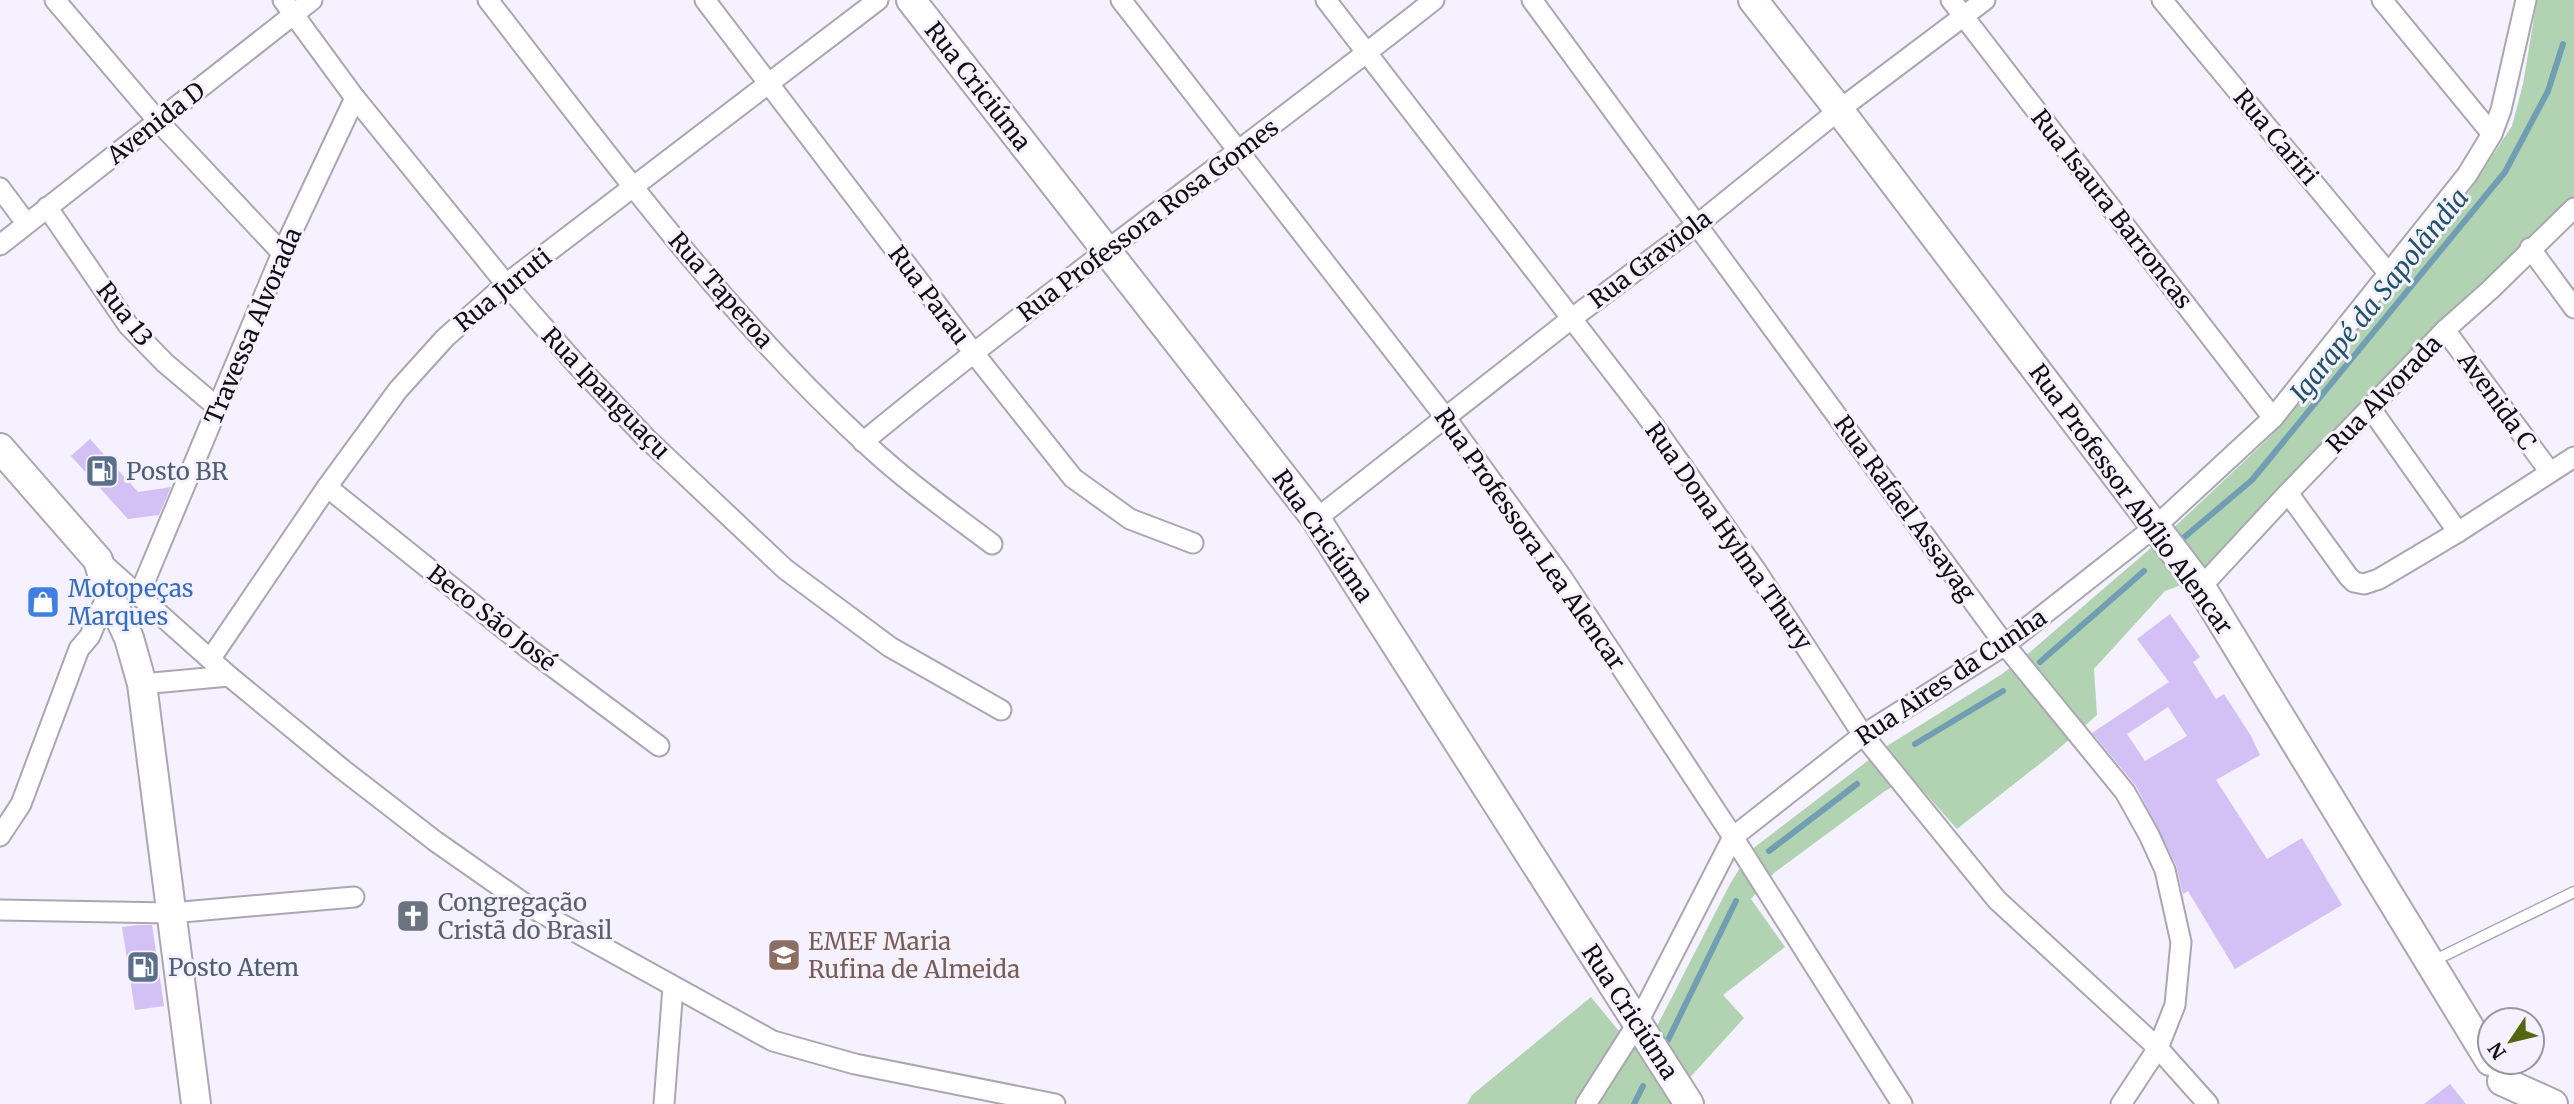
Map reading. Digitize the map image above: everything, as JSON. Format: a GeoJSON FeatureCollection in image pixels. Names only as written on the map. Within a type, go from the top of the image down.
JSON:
{"type":"FeatureCollection","features":[{"type":"Feature","properties":{"kind":"street"},"geometry":{"type":"LineString","coordinates":[[55,0],[158,121],[282,253]]}},
{"type":"Feature","properties":{"kind":"street","name":"Avenida D"},"geometry":{"type":"LineString","coordinates":[[0,245],[158,121],[289,7],[312,0]]}},
{"type":"Feature","properties":{"kind":"street","name":"Rua Taperoa"},"geometry":{"type":"LineString","coordinates":[[488,0],[634,188],[714,284],[778,355],[863,442],[992,544]]}},
{"type":"Feature","properties":{"kind":"street","name":"Rua Parau"},"geometry":{"type":"LineString","coordinates":[[705,0],[972,352],[1073,478],[1130,519],[1193,543]]}},
{"type":"Feature","properties":{"kind":"street","name":"Rua Juruti"},"geometry":{"type":"LineString","coordinates":[[211,658],[327,487],[398,390],[445,338],[506,284],[877,0]]}},
{"type":"Feature","properties":{"kind":"street","name":"Rua Criciúma"},"geometry":{"type":"LineString","coordinates":[[911,0],[1317,519],[1689,1104]]}},
{"type":"Feature","properties":{"kind":"street","name":"Rua Professora Lea Alencar"},"geometry":{"type":"LineString","coordinates":[[1121,0],[1445,417],[1561,576],[1733,837],[1902,1104]]}},
{"type":"Feature","properties":{"kind":"street","name":"Rua Dona Hylma Thury"},"geometry":{"type":"LineString","coordinates":[[1326,0],[1646,415],[1757,572],[1863,734],[1997,900],[2158,1048],[2208,1104]]}},
{"type":"Feature","properties":{"kind":"street","name":"Rua Professora Rosa Gomes"},"geometry":{"type":"LineString","coordinates":[[863,442],[972,352],[1238,152],[1434,0]]}},
{"type":"Feature","properties":{"kind":"street","name":"Rua Rafael Assayag"},"geometry":{"type":"LineString","coordinates":[[1532,0],[2005,645],[2124,792],[2149,835],[2165,870],[2181,942],[2175,1004],[2158,1048],[2121,1104]]}},
{"type":"Feature","properties":{"kind":"street","name":"Rua Professor Abílio Alencar"},"geometry":{"type":"LineString","coordinates":[[1753,0],[2201,587],[2500,1077]]}},
{"type":"Feature","properties":{"kind":"street","name":"Rua Isaura Barroncas"},"geometry":{"type":"LineString","coordinates":[[1951,0],[2273,418]]}},
{"type":"Feature","properties":{"kind":"street","name":"Rua Graviola"},"geometry":{"type":"LineString","coordinates":[[1317,519],[1571,319],[1698,224],[1839,110],[1985,0]]}},
{"type":"Feature","properties":{"kind":"street","name":"Rua Cariri"},"geometry":{"type":"LineString","coordinates":[[2162,0],[2389,274]]}},
{"type":"Feature","properties":{"kind":"street"},"geometry":{"type":"LineString","coordinates":[[2382,0],[2492,134]]}},
{"type":"Feature","properties":{"kind":"street","name":"Rua Aires da Cunha"},"geometry":{"type":"LineString","coordinates":[[1586,1104],[1637,1024],[1733,837],[1863,734],[2005,645],[2156,526],[2273,418],[2467,176],[2492,134],[2501,110],[2526,0]]}},
{"type":"Feature","properties":{"kind":"street","name":"Rua Ipanguaçu"},"geometry":{"type":"LineString","coordinates":[[289,7],[355,98],[506,284],[646,438],[785,569],[890,647],[1001,709]]}},
{"type":"Feature","properties":{"kind":"street","name":"Travessa Alvorada"},"geometry":{"type":"LineString","coordinates":[[139,595],[282,253],[355,98]]}},
{"type":"Feature","properties":{"kind":"street"},"geometry":{"type":"LineString","coordinates":[[0,188],[26,223]]}},
{"type":"Feature","properties":{"kind":"street","name":"Rua 13"},"geometry":{"type":"LineString","coordinates":[[47,207],[128,324],[164,363],[218,407]]}},
{"type":"Feature","properties":{"kind":"street","name":"Rua Alvorada"},"geometry":{"type":"LineString","coordinates":[[2201,587],[2445,330],[2574,208]]}},
{"type":"Feature","properties":{"kind":"street"},"geometry":{"type":"LineString","coordinates":[[2530,248],[2574,308]]}},
{"type":"Feature","properties":{"kind":"street","name":"Avenida C"},"geometry":{"type":"LineString","coordinates":[[2445,330],[2550,472]]}},
{"type":"Feature","properties":{"kind":"street"},"geometry":{"type":"LineString","coordinates":[[2371,409],[2458,532]]}},
{"type":"Feature","properties":{"kind":"street"},"geometry":{"type":"LineString","coordinates":[[0,447],[98,560],[229,676],[342,769],[446,849],[525,904],[773,1041],[855,1065],[1055,1104]]}},
{"type":"Feature","properties":{"kind":"street"},"geometry":{"type":"LineString","coordinates":[[2288,493],[2348,576],[2354,582],[2364,584],[2379,579],[2458,532],[2574,457]]}},
{"type":"Feature","properties":{"kind":"street","name":"Beco São José"},"geometry":{"type":"LineString","coordinates":[[327,487],[529,649],[659,746]]}},
{"type":"Feature","properties":{"kind":"street"},"geometry":{"type":"LineString","coordinates":[[98,560],[108,593],[129,638],[142,684],[196,1104]]}},
{"type":"Feature","properties":{"kind":"street"},"geometry":{"type":"LineString","coordinates":[[0,836],[21,804],[79,649],[90,636],[108,593]]}},
{"type":"Feature","properties":{"kind":"street"},"geometry":{"type":"LineString","coordinates":[[90,636],[129,638]]}},
{"type":"Feature","properties":{"kind":"street"},"geometry":{"type":"LineString","coordinates":[[142,684],[229,676]]}},
{"type":"Feature","properties":{"kind":"street"},"geometry":{"type":"LineString","coordinates":[[0,910],[172,913],[354,897]]}},
{"type":"Feature","properties":{"kind":"street"},"geometry":{"type":"LineString","coordinates":[[664,1104],[673,987]]}},
{"type":"Feature","properties":{"kind":"street"},"geometry":{"type":"LineString","coordinates":[[2500,1077],[2553,1104]]}},
{"type":"Feature","properties":{"kind":"lane"},"geometry":{"type":"LineString","coordinates":[[2430,963],[2574,892]]}},
{"type":"Feature","properties":{"kind":"green space"},"geometry":{"type":"Polygon","coordinates":[[[2537,0],[2574,0],[2574,201],[2206,576],[2165,591],[2094,669],[2097,715],[1957,829],[1911,777],[1885,791],[1774,873],[1751,899],[1785,947],[1723,995],[1744,1018],[1685,1083],[1672,1104],[1467,1104],[1472,1095],[1591,997],[1618,1030],[1655,1030],[1730,884],[1751,850],[1887,746],[2002,674],[2030,652],[2166,535],[2271,436],[2468,193],[2512,126],[2523,84],[2537,0]]]}},
{"type":"Feature","properties":{"kind":"building","name":"Posto BR"},"geometry":{"type":"Polygon","coordinates":[[[90,439],[138,492],[171,487],[159,515],[128,519],[71,456],[90,439]]]}},
{"type":"Feature","properties":{"kind":"building"},"geometry":{"type":"Polygon","coordinates":[[[2170,614],[2200,657],[2193,662],[2216,699],[2224,694],[2260,755],[2216,780],[2267,859],[2302,838],[2342,905],[2235,969],[2188,891],[2183,894],[2176,865],[2136,786],[2092,733],[2169,682],[2137,639],[2170,614]],[[2168,707],[2127,734],[2145,761],[2187,736],[2168,707]]]}},
{"type":"Feature","properties":{"kind":"building","name":"Posto Atem"},"geometry":{"type":"Polygon","coordinates":[[[152,925],[164,1006],[135,1010],[122,927],[152,925]]]}},
{"type":"Feature","properties":{"kind":"building"},"geometry":{"type":"Polygon","coordinates":[[[2450,1084],[2466,1104],[2424,1104],[2450,1084]]]}},
{"type":"Feature","properties":{"kind":"waterway","name":"Igarapé da Sapolândia"},"geometry":{"type":"LineString","coordinates":[[2181,540],[2252,480],[2505,172],[2548,91],[2563,44]]}},
{"type":"Feature","properties":{"kind":"waterway","name":"Igarapé da Sapolândia"},"geometry":{"type":"LineString","coordinates":[[2040,662],[2144,571]]}},
{"type":"Feature","properties":{"kind":"waterway","name":"Igarapé da Sapolândia"},"geometry":{"type":"LineString","coordinates":[[1915,744],[2003,691]]}},
{"type":"Feature","properties":{"kind":"waterway","name":"Igarapé da Sapolândia"},"geometry":{"type":"LineString","coordinates":[[1769,851],[1857,784]]}},
{"type":"Feature","properties":{"kind":"waterway","name":"Igarapé da Sapolândia"},"geometry":{"type":"LineString","coordinates":[[1668,1040],[1736,901]]}},
{"type":"Feature","properties":{"kind":"waterway","name":"Igarapé da Sapolândia"},"geometry":{"type":"LineString","coordinates":[[1634,1104],[1643,1086]]}},
{"type":"Feature","properties":{"kind":"place","name":"Posto BR"},"geometry":{"type":"Point","coordinates":[102,471]}},
{"type":"Feature","properties":{"kind":"place","name":"Motopeças Marques"},"geometry":{"type":"Point","coordinates":[43,602]}},
{"type":"Feature","properties":{"kind":"place","name":"Congregação Cristã do Brasil"},"geometry":{"type":"Point","coordinates":[413,916]}},
{"type":"Feature","properties":{"kind":"place","name":"EMEF Maria Rufina de Almeida"},"geometry":{"type":"Point","coordinates":[784,955]}},
{"type":"Feature","properties":{"kind":"place","name":"Posto Atem"},"geometry":{"type":"Point","coordinates":[143,967]}}]}
